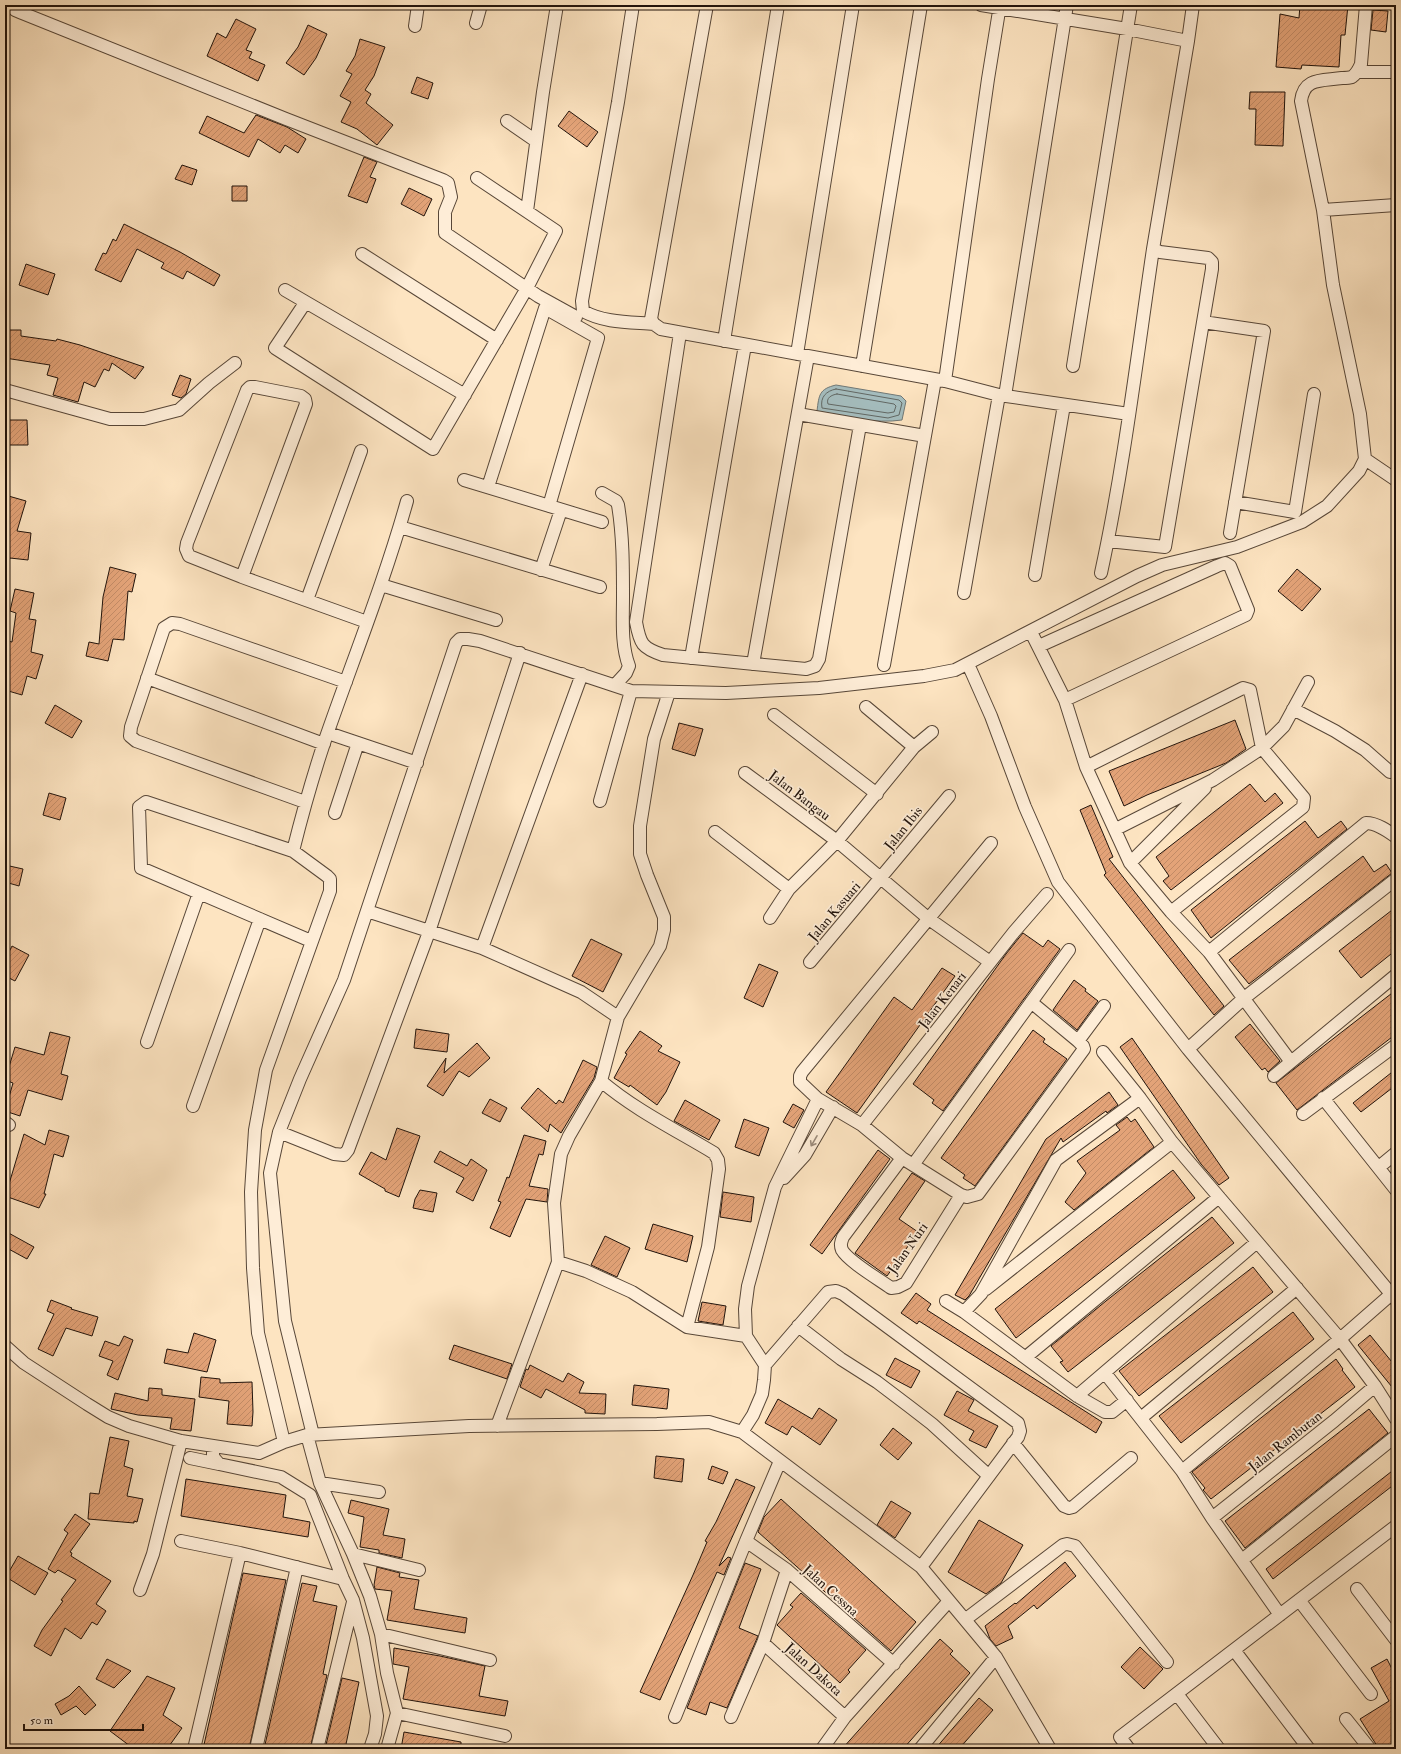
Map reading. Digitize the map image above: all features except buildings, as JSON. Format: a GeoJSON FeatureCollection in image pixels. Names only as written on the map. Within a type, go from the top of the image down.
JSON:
{"type":"FeatureCollection","features":[{"type":"Feature","properties":{"kind":"street"},"geometry":{"type":"LineString","coordinates":[[13,5],[15,10],[22,13],[443,180],[448,183],[451,197],[445,212],[445,233],[527,288],[576,317]]}},
{"type":"Feature","properties":{"kind":"street"},"geometry":{"type":"LineString","coordinates":[[415,26],[418,5]]}},
{"type":"Feature","properties":{"kind":"street"},"geometry":{"type":"LineString","coordinates":[[476,23],[481,5]]}},
{"type":"Feature","properties":{"kind":"street"},"geometry":{"type":"LineString","coordinates":[[526,212],[557,5]]}},
{"type":"Feature","properties":{"kind":"street"},"geometry":{"type":"LineString","coordinates":[[633,5],[582,301],[583,311],[593,317],[608,320],[654,324]]}},
{"type":"Feature","properties":{"kind":"street"},"geometry":{"type":"LineString","coordinates":[[707,5],[651,319],[654,324],[661,329],[680,333],[940,381],[1002,395],[1129,414]]}},
{"type":"Feature","properties":{"kind":"street"},"geometry":{"type":"LineString","coordinates":[[724,341],[778,5]]}},
{"type":"Feature","properties":{"kind":"street"},"geometry":{"type":"LineString","coordinates":[[753,664],[798,414],[803,355],[853,5]]}},
{"type":"Feature","properties":{"kind":"street"},"geometry":{"type":"LineString","coordinates":[[862,366],[921,5]]}},
{"type":"Feature","properties":{"kind":"street"},"geometry":{"type":"LineString","coordinates":[[981,5],[1000,6],[1188,41]]}},
{"type":"Feature","properties":{"kind":"street"},"geometry":{"type":"LineString","coordinates":[[964,593],[1002,395],[1067,5]]}},
{"type":"Feature","properties":{"kind":"street"},"geometry":{"type":"LineString","coordinates":[[1072,366],[1131,5]]}},
{"type":"Feature","properties":{"kind":"street"},"geometry":{"type":"LineString","coordinates":[[1101,573],[1108,541],[1129,414],[1153,249],[1194,5]]}},
{"type":"Feature","properties":{"kind":"street"},"geometry":{"type":"LineString","coordinates":[[299,1438],[270,1173],[279,1132],[300,1079],[344,980],[456,643],[460,639],[468,639],[520,653],[631,690],[726,693],[819,688],[924,676],[955,670],[968,664],[1137,576],[1162,565],[1237,547],[1302,522],[1327,506],[1359,471],[1365,459],[1360,414],[1333,285],[1323,210],[1301,101],[1302,92],[1307,85],[1314,82],[1351,78],[1357,72],[1361,64],[1366,5]]}},
{"type":"Feature","properties":{"kind":"street"},"geometry":{"type":"LineString","coordinates":[[884,665],[925,436],[940,381],[1000,6]]}},
{"type":"Feature","properties":{"kind":"street"},"geometry":{"type":"LineString","coordinates":[[1357,72],[1396,72]]}},
{"type":"Feature","properties":{"kind":"street"},"geometry":{"type":"LineString","coordinates":[[507,121],[536,141]]}},
{"type":"Feature","properties":{"kind":"street"},"geometry":{"type":"LineString","coordinates":[[305,303],[275,348],[433,449],[527,288],[556,231],[477,178]]}},
{"type":"Feature","properties":{"kind":"street"},"geometry":{"type":"LineString","coordinates":[[1323,210],[1396,205]]}},
{"type":"Feature","properties":{"kind":"street"},"geometry":{"type":"LineString","coordinates":[[1108,541],[1165,547],[1212,269],[1212,262],[1208,258],[1160,252],[1153,249]]}},
{"type":"Feature","properties":{"kind":"street"},"geometry":{"type":"LineString","coordinates":[[362,254],[497,340]]}},
{"type":"Feature","properties":{"kind":"street"},"geometry":{"type":"LineString","coordinates":[[285,290],[465,395]]}},
{"type":"Feature","properties":{"kind":"street"},"geometry":{"type":"LineString","coordinates":[[488,487],[544,308],[598,338],[549,506]]}},
{"type":"Feature","properties":{"kind":"street"},"geometry":{"type":"LineString","coordinates":[[1203,322],[1264,331],[1230,533]]}},
{"type":"Feature","properties":{"kind":"street"},"geometry":{"type":"LineString","coordinates":[[680,333],[636,622],[639,638],[648,650],[663,656],[806,669],[814,666],[819,659],[860,425]]}},
{"type":"Feature","properties":{"kind":"street"},"geometry":{"type":"LineString","coordinates":[[692,658],[745,345]]}},
{"type":"Feature","properties":{"kind":"street"},"geometry":{"type":"LineString","coordinates":[[5,390],[110,419],[144,419],[179,410],[209,383],[235,363]]}},
{"type":"Feature","properties":{"kind":"street"},"geometry":{"type":"LineString","coordinates":[[242,577],[306,404],[305,399],[301,396],[255,387],[250,387],[248,390],[186,549],[188,556],[242,577],[367,622]]}},
{"type":"Feature","properties":{"kind":"street"},"geometry":{"type":"LineString","coordinates":[[1235,502],[1295,512],[1314,394]]}},
{"type":"Feature","properties":{"kind":"street"},"geometry":{"type":"LineString","coordinates":[[1035,575],[1064,405]]}},
{"type":"Feature","properties":{"kind":"street"},"geometry":{"type":"LineString","coordinates":[[798,414],[925,436]]}},
{"type":"Feature","properties":{"kind":"street"},"geometry":{"type":"LineString","coordinates":[[307,600],[361,451]]}},
{"type":"Feature","properties":{"kind":"street"},"geometry":{"type":"LineString","coordinates":[[1365,459],[1396,480]]}},
{"type":"Feature","properties":{"kind":"street"},"geometry":{"type":"LineString","coordinates":[[464,480],[602,522]]}},
{"type":"Feature","properties":{"kind":"street"},"geometry":{"type":"LineString","coordinates":[[602,493],[616,501],[618,505],[623,554],[623,614],[626,657],[629,666],[626,673],[615,685]]}},
{"type":"Feature","properties":{"kind":"street"},"geometry":{"type":"LineString","coordinates":[[293,851],[306,802],[326,739],[381,585],[407,501]]}},
{"type":"Feature","properties":{"kind":"street"},"geometry":{"type":"LineString","coordinates":[[542,570],[561,510]]}},
{"type":"Feature","properties":{"kind":"street"},"geometry":{"type":"LineString","coordinates":[[400,527],[600,587]]}},
{"type":"Feature","properties":{"kind":"street"},"geometry":{"type":"LineString","coordinates":[[1039,646],[1217,566],[1225,563],[1230,566],[1248,610],[1246,615],[1065,700]]}},
{"type":"Feature","properties":{"kind":"street"},"geometry":{"type":"LineString","coordinates":[[381,585],[496,620]]}},
{"type":"Feature","properties":{"kind":"street"},"geometry":{"type":"LineString","coordinates":[[306,802],[136,741],[130,736],[131,727],[147,678],[164,628],[172,623],[180,624],[346,682]]}},
{"type":"Feature","properties":{"kind":"street"},"geometry":{"type":"LineString","coordinates":[[1031,632],[1065,700],[1086,768],[1116,829],[1130,863],[1171,912],[1209,952],[1291,1062]]}},
{"type":"Feature","properties":{"kind":"street"},"geometry":{"type":"LineString","coordinates":[[279,1132],[334,1154],[344,1154],[348,1150],[429,932],[520,653]]}},
{"type":"Feature","properties":{"kind":"street"},"geometry":{"type":"LineString","coordinates":[[968,664],[992,716],[1025,807],[1058,882],[1188,1049],[1394,1295],[1182,1471]]}},
{"type":"Feature","properties":{"kind":"street"},"geometry":{"type":"LineString","coordinates":[[482,948],[582,674]]}},
{"type":"Feature","properties":{"kind":"street"},"geometry":{"type":"LineString","coordinates":[[147,678],[326,739],[358,743],[417,763]]}},
{"type":"Feature","properties":{"kind":"street"},"geometry":{"type":"LineString","coordinates":[[1116,829],[1213,780],[1262,748],[1277,734],[1308,682]]}},
{"type":"Feature","properties":{"kind":"street"},"geometry":{"type":"LineString","coordinates":[[1086,768],[1243,688],[1250,690],[1262,748],[1304,798],[1303,807],[1171,912]]}},
{"type":"Feature","properties":{"kind":"street"},"geometry":{"type":"LineString","coordinates":[[600,801],[631,690]]}},
{"type":"Feature","properties":{"kind":"street"},"geometry":{"type":"LineString","coordinates":[[496,1426],[558,1262],[554,1203],[561,1154],[569,1136],[601,1080],[618,1017],[660,946],[664,930],[664,917],[640,854],[640,826],[654,739],[670,692]]}},
{"type":"Feature","properties":{"kind":"street"},"geometry":{"type":"LineString","coordinates":[[866,707],[914,747]]}},
{"type":"Feature","properties":{"kind":"street"},"geometry":{"type":"LineString","coordinates":[[1293,709],[1335,730],[1364,750],[1390,772]]}},
{"type":"Feature","properties":{"kind":"street"},"geometry":{"type":"LineString","coordinates":[[774,715],[877,794]]}},
{"type":"Feature","properties":{"kind":"street"},"geometry":{"type":"LineString","coordinates":[[770,918],[789,889],[837,842],[914,747],[932,732]]}},
{"type":"Feature","properties":{"kind":"street"},"geometry":{"type":"LineString","coordinates":[[335,814],[358,743]]}},
{"type":"Feature","properties":{"kind":"street","name":"Jalan Bangau"},"geometry":{"type":"LineString","coordinates":[[745,773],[837,842],[929,920],[990,962]]}},
{"type":"Feature","properties":{"kind":"street"},"geometry":{"type":"LineString","coordinates":[[1130,863],[1213,780]]}},
{"type":"Feature","properties":{"kind":"street","name":"Jalan Ibis"},"geometry":{"type":"LineString","coordinates":[[881,880],[949,796]]}},
{"type":"Feature","properties":{"kind":"street"},"geometry":{"type":"LineString","coordinates":[[311,941],[141,868],[139,807],[146,802],[293,851],[330,879],[330,891],[266,1070],[255,1130],[251,1192],[252,1268],[258,1333],[299,1438],[353,1554],[370,1596],[381,1634],[387,1674],[397,1713],[387,1749]]}},
{"type":"Feature","properties":{"kind":"street"},"geometry":{"type":"LineString","coordinates":[[1209,952],[1366,823],[1384,829],[1396,837]]}},
{"type":"Feature","properties":{"kind":"street"},"geometry":{"type":"LineString","coordinates":[[715,832],[789,889]]}},
{"type":"Feature","properties":{"kind":"street"},"geometry":{"type":"LineString","coordinates":[[991,843],[802,1072],[800,1082],[818,1099],[862,1125],[902,1158],[913,1165],[961,1195],[967,1197],[978,1194],[1084,1048],[1078,1041],[1031,1002]]}},
{"type":"Feature","properties":{"kind":"street"},"geometry":{"type":"LineString","coordinates":[[1188,1049],[1243,999],[1396,879]]}},
{"type":"Feature","properties":{"kind":"street","name":"Jalan Kasuari"},"geometry":{"type":"LineString","coordinates":[[810,962],[881,880]]}},
{"type":"Feature","properties":{"kind":"street"},"geometry":{"type":"LineString","coordinates":[[147,1042],[199,892]]}},
{"type":"Feature","properties":{"kind":"street","name":"Jalan Kenari"},"geometry":{"type":"LineString","coordinates":[[862,1125],[990,962],[1047,894]]}},
{"type":"Feature","properties":{"kind":"street"},"geometry":{"type":"LineString","coordinates":[[367,911],[482,948],[581,992],[618,1017]]}},
{"type":"Feature","properties":{"kind":"street"},"geometry":{"type":"LineString","coordinates":[[193,1106],[260,919]]}},
{"type":"Feature","properties":{"kind":"street"},"geometry":{"type":"LineString","coordinates":[[913,1165],[1069,950]]}},
{"type":"Feature","properties":{"kind":"street"},"geometry":{"type":"LineString","coordinates":[[1274,1076],[1396,975]]}},
{"type":"Feature","properties":{"kind":"street"},"geometry":{"type":"LineString","coordinates":[[1078,1041],[1104,1006]]}},
{"type":"Feature","properties":{"kind":"street"},"geometry":{"type":"LineString","coordinates":[[1303,1114],[1396,1045]]}},
{"type":"Feature","properties":{"kind":"street"},"geometry":{"type":"LineString","coordinates":[[1103,1052],[1140,1098],[1172,1142],[1340,1339],[1375,1386],[1396,1419]]}},
{"type":"Feature","properties":{"kind":"street"},"geometry":{"type":"LineString","coordinates":[[601,1080],[634,1105],[714,1153],[718,1160],[719,1170],[708,1247],[687,1327]]}},
{"type":"Feature","properties":{"kind":"street"},"geometry":{"type":"LineString","coordinates":[[981,1294],[1056,1160],[1140,1098]]}},
{"type":"Feature","properties":{"kind":"street"},"geometry":{"type":"LineString","coordinates":[[1323,1098],[1396,1190]]}},
{"type":"Feature","properties":{"kind":"street"},"geometry":{"type":"LineString","coordinates":[[765,1365],[746,1336],[745,1309],[748,1286],[775,1186],[818,1099]]}},
{"type":"Feature","properties":{"kind":"street"},"geometry":{"type":"LineString","coordinates":[[775,1186],[805,1155],[833,1107]]}},
{"type":"Feature","properties":{"kind":"street"},"geometry":{"type":"LineString","coordinates":[[964,1312],[981,1294],[1172,1142]]}},
{"type":"Feature","properties":{"kind":"street"},"geometry":{"type":"LineString","coordinates":[[1379,1167],[1396,1153]]}},
{"type":"Feature","properties":{"kind":"street","name":"Jalan Nuri"},"geometry":{"type":"LineString","coordinates":[[902,1158],[843,1237],[841,1244],[842,1249],[849,1258],[891,1288],[898,1287],[906,1283],[961,1195]]}},
{"type":"Feature","properties":{"kind":"street"},"geometry":{"type":"LineString","coordinates":[[1026,1357],[1219,1197]]}},
{"type":"Feature","properties":{"kind":"street"},"geometry":{"type":"LineString","coordinates":[[1077,1396],[1258,1242]]}},
{"type":"Feature","properties":{"kind":"street"},"geometry":{"type":"LineString","coordinates":[[558,1262],[586,1271],[632,1292],[687,1327],[746,1336]]}},
{"type":"Feature","properties":{"kind":"street"},"geometry":{"type":"LineString","coordinates":[[1141,1418],[1297,1288]]}},
{"type":"Feature","properties":{"kind":"street"},"geometry":{"type":"LineString","coordinates":[[742,1432],[753,1415],[762,1394],[765,1365],[828,1292],[836,1291],[843,1294],[1013,1418],[1018,1423],[1020,1431],[1013,1443],[921,1568]]}},
{"type":"Feature","properties":{"kind":"street"},"geometry":{"type":"LineString","coordinates":[[946,1301],[964,1312],[1077,1396],[1105,1412],[1112,1412],[1127,1400]]}},
{"type":"Feature","properties":{"kind":"street"},"geometry":{"type":"LineString","coordinates":[[798,1326],[840,1359],[877,1382],[932,1424],[989,1476]]}},
{"type":"Feature","properties":{"kind":"street"},"geometry":{"type":"LineString","coordinates":[[5,1346],[24,1363],[108,1417],[129,1426],[181,1441],[259,1453],[299,1438],[377,1430],[709,1422],[742,1432],[921,1568],[996,1657],[1050,1749]]}},
{"type":"Feature","properties":{"kind":"street"},"geometry":{"type":"LineString","coordinates":[[1105,1373],[1182,1471],[1212,1518],[1280,1615]]}},
{"type":"Feature","properties":{"kind":"street","name":"Jalan Rambutan"},"geometry":{"type":"LineString","coordinates":[[1212,1518],[1334,1421],[1375,1386]]}},
{"type":"Feature","properties":{"kind":"street"},"geometry":{"type":"LineString","coordinates":[[1242,1560],[1396,1436]]}},
{"type":"Feature","properties":{"kind":"street"},"geometry":{"type":"LineString","coordinates":[[140,1590],[153,1554],[181,1441]]}},
{"type":"Feature","properties":{"kind":"street"},"geometry":{"type":"LineString","coordinates":[[1013,1443],[1064,1506],[1069,1508],[1073,1507],[1131,1458]]}},
{"type":"Feature","properties":{"kind":"street"},"geometry":{"type":"LineString","coordinates":[[213,1446],[213,1457],[219,1464]]}},
{"type":"Feature","properties":{"kind":"street"},"geometry":{"type":"LineString","coordinates":[[190,1458],[281,1477],[310,1495],[343,1579],[353,1600],[364,1638],[377,1716],[375,1734],[370,1749]]}},
{"type":"Feature","properties":{"kind":"street"},"geometry":{"type":"LineString","coordinates":[[675,1717],[780,1461]]}},
{"type":"Feature","properties":{"kind":"street"},"geometry":{"type":"LineString","coordinates":[[320,1483],[379,1492]]}},
{"type":"Feature","properties":{"kind":"street"},"geometry":{"type":"LineString","coordinates":[[1128,1749],[1120,1738],[1396,1526]]}},
{"type":"Feature","properties":{"kind":"street"},"geometry":{"type":"LineString","coordinates":[[181,1541],[240,1552],[343,1579]]}},
{"type":"Feature","properties":{"kind":"street","name":"Jalan Cessna"},"geometry":{"type":"LineString","coordinates":[[746,1541],[787,1570],[894,1664]]}},
{"type":"Feature","properties":{"kind":"street"},"geometry":{"type":"LineString","coordinates":[[966,1620],[1067,1544],[1075,1546],[1167,1662]]}},
{"type":"Feature","properties":{"kind":"street"},"geometry":{"type":"LineString","coordinates":[[194,1749],[240,1552]]}},
{"type":"Feature","properties":{"kind":"street"},"geometry":{"type":"LineString","coordinates":[[353,1554],[419,1570]]}},
{"type":"Feature","properties":{"kind":"street"},"geometry":{"type":"LineString","coordinates":[[256,1749],[297,1567]]}},
{"type":"Feature","properties":{"kind":"street"},"geometry":{"type":"LineString","coordinates":[[731,1717],[764,1643],[787,1570]]}},
{"type":"Feature","properties":{"kind":"street"},"geometry":{"type":"LineString","coordinates":[[1357,1589],[1396,1640]]}},
{"type":"Feature","properties":{"kind":"street"},"geometry":{"type":"LineString","coordinates":[[317,1749],[353,1600]]}},
{"type":"Feature","properties":{"kind":"street"},"geometry":{"type":"LineString","coordinates":[[1299,1600],[1371,1694]]}},
{"type":"Feature","properties":{"kind":"street"},"geometry":{"type":"LineString","coordinates":[[822,1749],[846,1717],[949,1601]]}},
{"type":"Feature","properties":{"kind":"street"},"geometry":{"type":"LineString","coordinates":[[381,1634],[490,1660]]}},
{"type":"Feature","properties":{"kind":"street","name":"Jalan Dakota"},"geometry":{"type":"LineString","coordinates":[[764,1643],[846,1717]]}},
{"type":"Feature","properties":{"kind":"street"},"geometry":{"type":"LineString","coordinates":[[1234,1650],[1309,1749]]}},
{"type":"Feature","properties":{"kind":"street"},"geometry":{"type":"LineString","coordinates":[[920,1749],[996,1657]]}},
{"type":"Feature","properties":{"kind":"street"},"geometry":{"type":"LineString","coordinates":[[1177,1694],[1218,1749]]}},
{"type":"Feature","properties":{"kind":"street"},"geometry":{"type":"LineString","coordinates":[[397,1713],[505,1736]]}},
{"type":"Feature","properties":{"kind":"street"},"geometry":{"type":"LineString","coordinates":[[1346,1718],[1370,1749]]}},
{"type":"Feature","properties":{"kind":"water"},"geometry":{"type":"Polygon","coordinates":[[[836,385],[901,396],[906,401],[902,420],[882,421],[848,418],[817,411],[819,397],[823,391],[826,388],[836,385]]]}}]}
